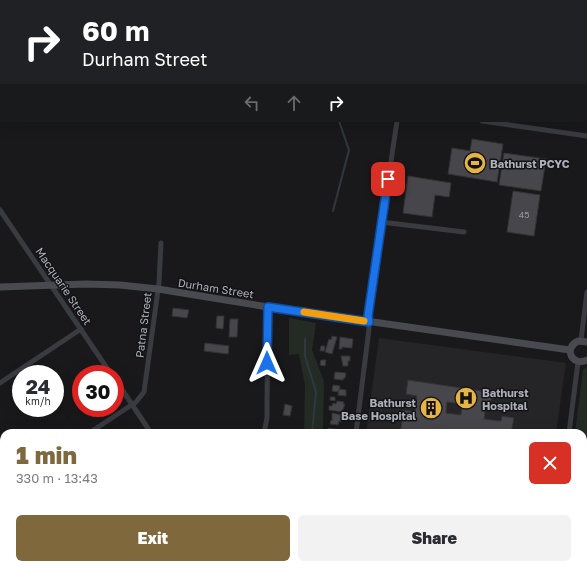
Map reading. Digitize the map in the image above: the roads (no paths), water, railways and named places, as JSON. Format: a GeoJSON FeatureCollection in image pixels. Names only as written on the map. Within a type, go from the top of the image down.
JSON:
{"type":"FeatureCollection","features":[{"type":"Feature","properties":{"kind":"main road","name":"Durham Street"},"geometry":{"type":"LineString","coordinates":[[0,287],[50,284],[86,284],[120,285],[158,289],[369,322],[570,350]]}},
{"type":"Feature","properties":{"kind":"main road"},"geometry":{"type":"LineString","coordinates":[[584,341],[572,344],[570,350],[573,358],[578,362],[587,360]]}},
{"type":"Feature","properties":{"kind":"street"},"geometry":{"type":"LineString","coordinates":[[356,429],[369,329],[368,316],[397,122]]}},
{"type":"Feature","properties":{"kind":"street"},"geometry":{"type":"LineString","coordinates":[[489,122],[587,136]]}},
{"type":"Feature","properties":{"kind":"street","name":"Macquarie Street"},"geometry":{"type":"LineString","coordinates":[[0,210],[105,365]]}},
{"type":"Feature","properties":{"kind":"street"},"geometry":{"type":"LineString","coordinates":[[381,222],[464,232]]}},
{"type":"Feature","properties":{"kind":"street","name":"Patna Street"},"geometry":{"type":"LineString","coordinates":[[95,429],[132,404],[141,396],[145,387],[158,289],[162,243]]}},
{"type":"Feature","properties":{"kind":"street"},"geometry":{"type":"LineString","coordinates":[[584,341],[587,292]]}},
{"type":"Feature","properties":{"kind":"street"},"geometry":{"type":"LineString","coordinates":[[265,429],[267,418],[268,307]]}},
{"type":"Feature","properties":{"kind":"street"},"geometry":{"type":"LineString","coordinates":[[0,383],[81,329]]}},
{"type":"Feature","properties":{"kind":"street"},"geometry":{"type":"LineString","coordinates":[[570,429],[578,362]]}},
{"type":"Feature","properties":{"kind":"street"},"geometry":{"type":"LineString","coordinates":[[124,392],[148,429]]}},
{"type":"Feature","properties":{"kind":"waterway"},"geometry":{"type":"LineString","coordinates":[[333,211],[349,150],[339,122]]}},
{"type":"Feature","properties":{"kind":"waterway"},"geometry":{"type":"LineString","coordinates":[[305,339],[305,356],[316,392],[312,429]]}},
{"type":"Feature","properties":{"kind":"place","name":"Bathurst PCYC"},"geometry":{"type":"Point","coordinates":[475,163]}},
{"type":"Feature","properties":{"kind":"place","name":"Bathurst Hospital"},"geometry":{"type":"Point","coordinates":[466,398]}},
{"type":"Feature","properties":{"kind":"place","name":"Bathurst Base Hospital"},"geometry":{"type":"Point","coordinates":[431,408]}}]}
